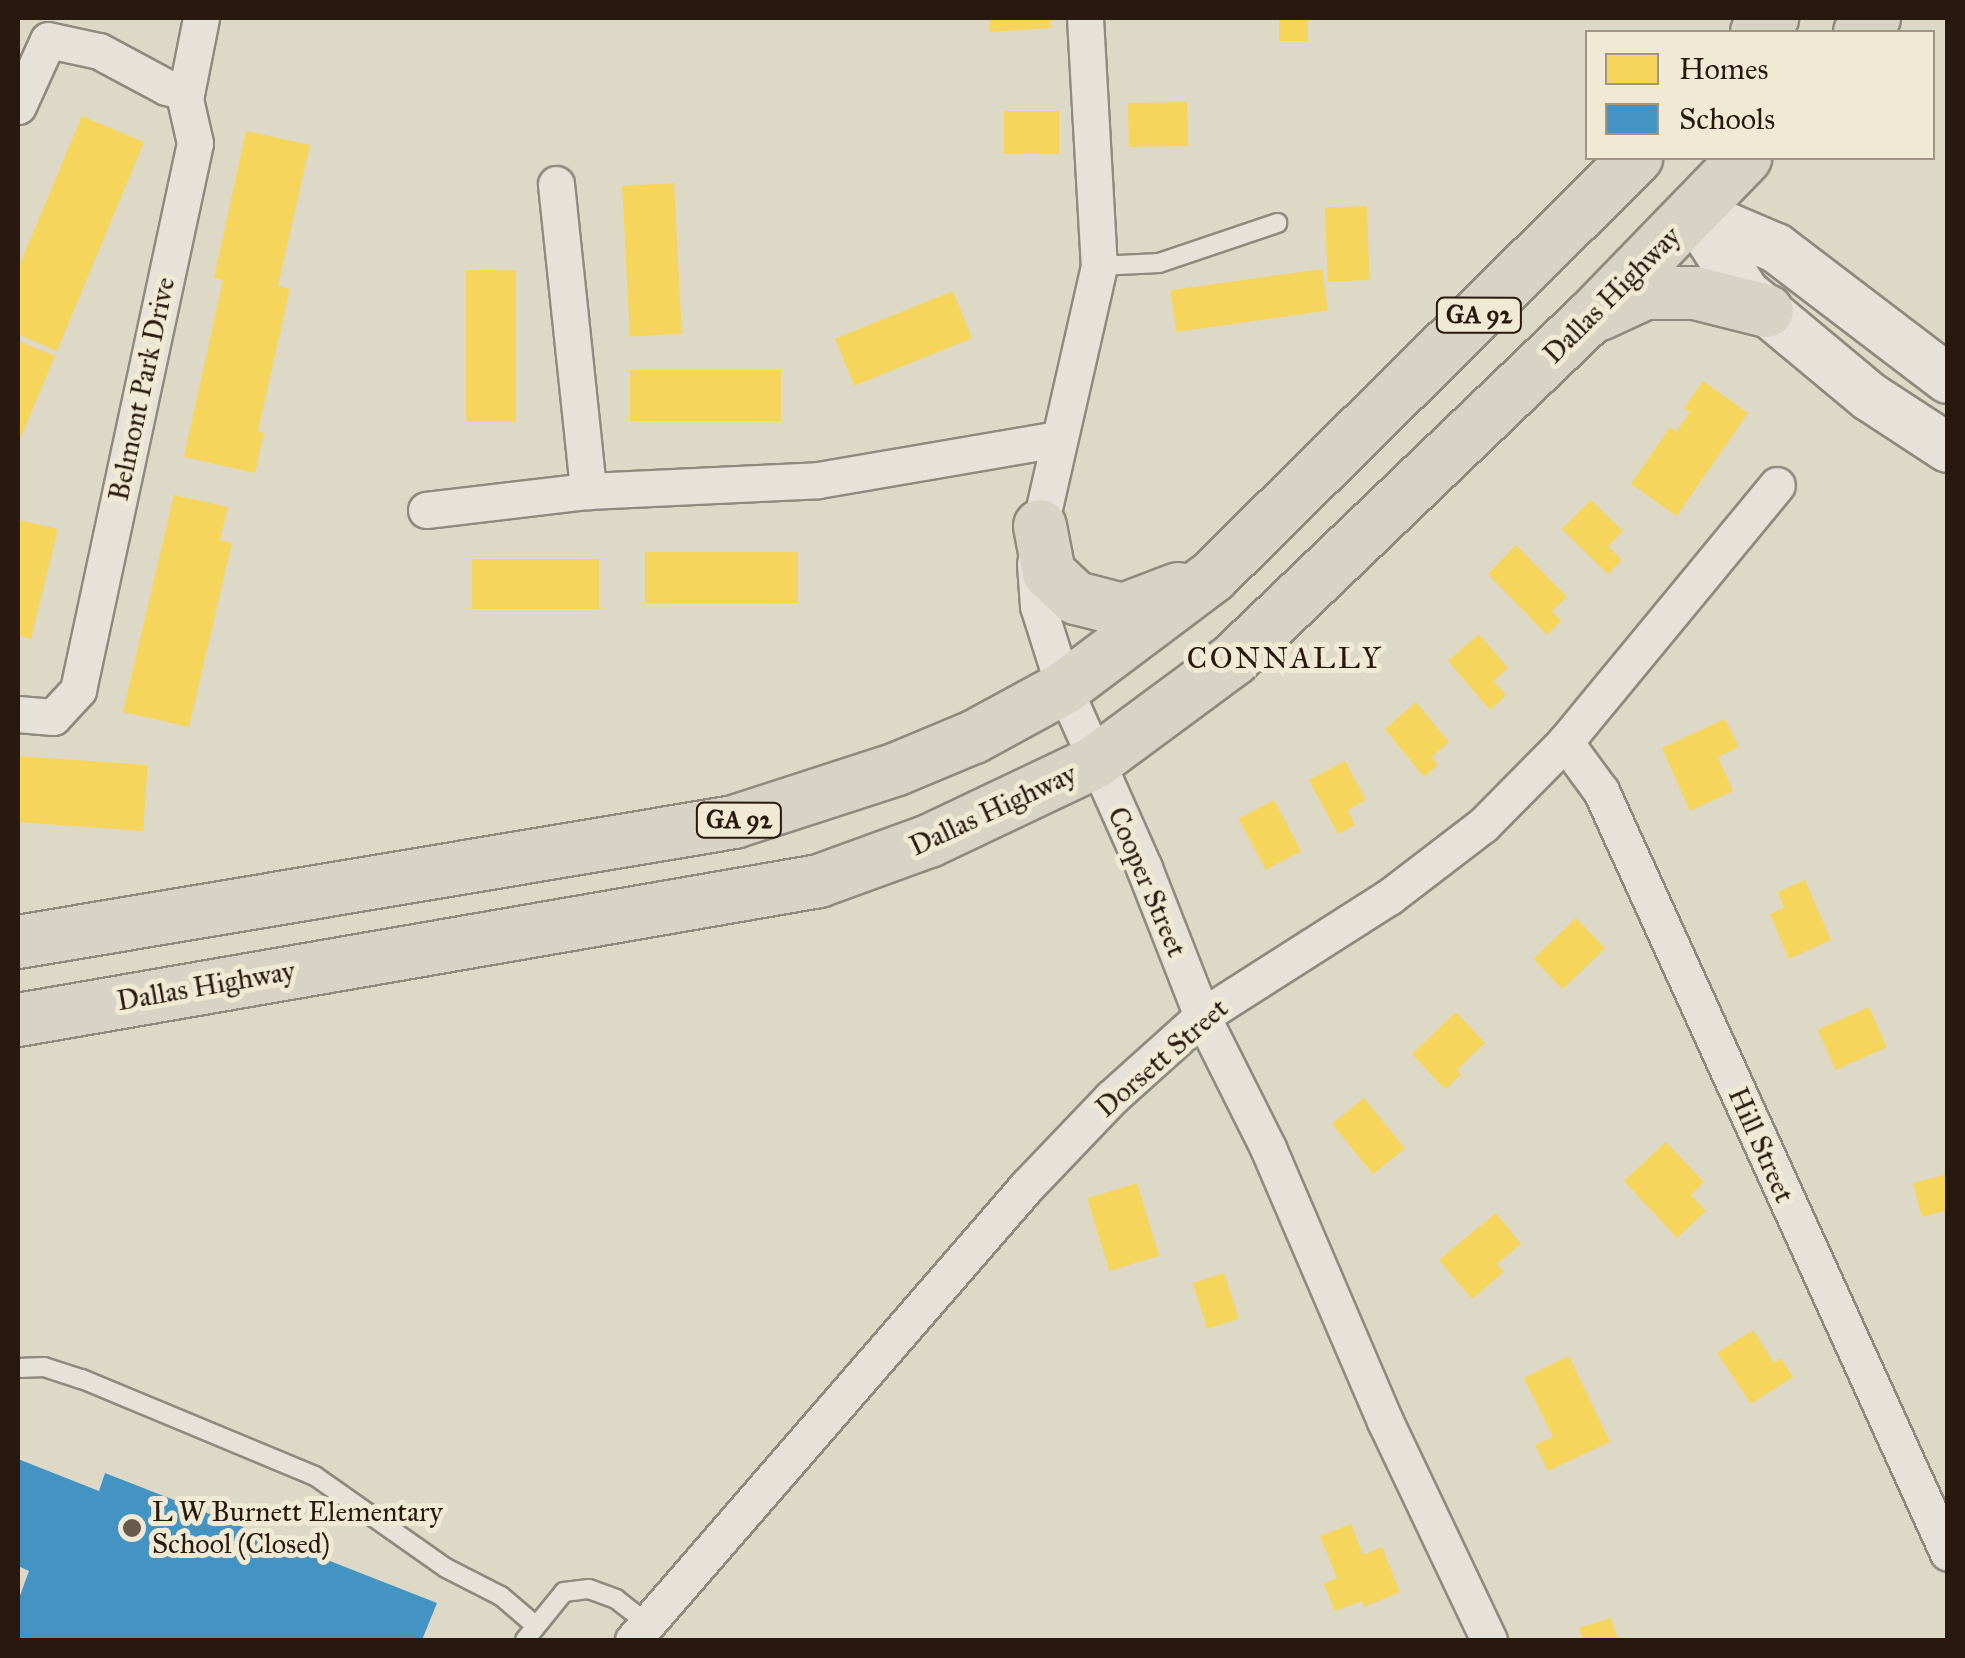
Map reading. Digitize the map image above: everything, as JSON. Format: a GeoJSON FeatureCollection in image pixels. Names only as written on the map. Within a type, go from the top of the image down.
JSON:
{"type":"FeatureCollection","features":[{"type":"Feature","properties":{"kind":"main road","name":"GA 92"},"geometry":{"type":"LineString","coordinates":[[18,942],[734,822],[897,769],[974,737],[1064,688],[1213,576],[1634,160]]}},
{"type":"Feature","properties":{"kind":"main road"},"geometry":{"type":"LineString","coordinates":[[1638,160],[1694,213],[1746,292],[1870,397],[1948,448]]}},
{"type":"Feature","properties":{"kind":"main road","name":"Dallas Highway"},"geometry":{"type":"LineString","coordinates":[[18,1020],[819,881],[916,847],[1095,762],[1234,659],[1590,318],[1743,160]]}},
{"type":"Feature","properties":{"kind":"main road"},"geometry":{"type":"LineString","coordinates":[[1694,213],[1776,248],[1948,378]]}},
{"type":"Feature","properties":{"kind":"main road"},"geometry":{"type":"LineString","coordinates":[[1590,318],[1645,293],[1695,293],[1767,311]]}},
{"type":"Feature","properties":{"kind":"main road"},"geometry":{"type":"LineString","coordinates":[[1040,526],[1049,573],[1076,598],[1097,606],[1122,610],[1213,576]]}},
{"type":"Feature","properties":{"kind":"main road"},"geometry":{"type":"LineString","coordinates":[[18,910],[214,874],[393,879]]}},
{"type":"Feature","properties":{"kind":"street","name":"Belmont Park Drive"},"geometry":{"type":"LineString","coordinates":[[18,714],[53,717],[78,690],[195,144],[186,92],[201,18]]}},
{"type":"Feature","properties":{"kind":"street","name":"Cooper Street"},"geometry":{"type":"LineString","coordinates":[[1085,18],[1100,266],[1040,526],[1034,564],[1038,606],[1064,688],[1144,868],[1202,1016],[1268,1148],[1385,1421],[1489,1640]]}},
{"type":"Feature","properties":{"kind":"street"},"geometry":{"type":"LineString","coordinates":[[18,106],[48,40],[98,51],[166,88],[186,92]]}},
{"type":"Feature","properties":{"kind":"street"},"geometry":{"type":"LineString","coordinates":[[556,184],[588,491]]}},
{"type":"Feature","properties":{"kind":"street"},"geometry":{"type":"LineString","coordinates":[[426,510],[588,491],[818,480],[1057,439]]}},
{"type":"Feature","properties":{"kind":"street","name":"Dorsett Street"},"geometry":{"type":"LineString","coordinates":[[640,1632],[1027,1186],[1111,1098],[1202,1016],[1389,897],[1483,824],[1565,742],[1777,485]]}},
{"type":"Feature","properties":{"kind":"street","name":"Hill Street"},"geometry":{"type":"LineString","coordinates":[[1565,742],[1601,791],[1948,1553]]}},
{"type":"Feature","properties":{"kind":"lane"},"geometry":{"type":"LineString","coordinates":[[1100,266],[1160,263],[1278,222]]}},
{"type":"Feature","properties":{"kind":"lane"},"geometry":{"type":"LineString","coordinates":[[18,1368],[44,1368],[82,1379],[314,1476],[446,1568],[502,1596],[531,1633],[564,1592],[589,1589],[616,1599],[640,1632]]}},
{"type":"Feature","properties":{"kind":"building: Homes"},"geometry":{"type":"Polygon","coordinates":[[[989,18],[1050,18],[1051,28],[990,32],[989,18]]]}},
{"type":"Feature","properties":{"kind":"building: Homes"},"geometry":{"type":"Polygon","coordinates":[[[1279,18],[1308,18],[1308,41],[1279,41],[1279,18]]]}},
{"type":"Feature","properties":{"kind":"building: Homes"},"geometry":{"type":"Polygon","coordinates":[[[1187,102],[1188,146],[1129,147],[1128,103],[1187,102]]]}},
{"type":"Feature","properties":{"kind":"building: Homes"},"geometry":{"type":"Polygon","coordinates":[[[1004,111],[1059,111],[1059,154],[1004,154],[1004,111]]]}},
{"type":"Feature","properties":{"kind":"building: Homes"},"geometry":{"type":"Polygon","coordinates":[[[82,116],[144,142],[57,351],[18,334],[18,269],[82,116]]]}},
{"type":"Feature","properties":{"kind":"building: Homes"},"geometry":{"type":"Polygon","coordinates":[[[246,131],[310,145],[278,286],[290,289],[258,431],[264,433],[255,473],[184,457],[223,280],[214,278],[246,131]]]}},
{"type":"Feature","properties":{"kind":"building: Homes"},"geometry":{"type":"Polygon","coordinates":[[[674,183],[682,334],[630,337],[622,186],[674,183]]]}},
{"type":"Feature","properties":{"kind":"building: Homes"},"geometry":{"type":"Polygon","coordinates":[[[1367,206],[1370,280],[1328,281],[1325,207],[1367,206]]]}},
{"type":"Feature","properties":{"kind":"building: Homes"},"geometry":{"type":"Polygon","coordinates":[[[1322,269],[1328,311],[1176,332],[1170,290],[1322,269]]]}},
{"type":"Feature","properties":{"kind":"building: Homes"},"geometry":{"type":"Polygon","coordinates":[[[466,270],[516,270],[516,422],[466,422],[466,270]]]}},
{"type":"Feature","properties":{"kind":"building: Homes"},"geometry":{"type":"Polygon","coordinates":[[[953,291],[972,338],[854,386],[835,339],[953,291]]]}},
{"type":"Feature","properties":{"kind":"building: Homes"},"geometry":{"type":"Polygon","coordinates":[[[18,341],[55,356],[18,444],[18,341]]]}},
{"type":"Feature","properties":{"kind":"building: Homes"},"geometry":{"type":"Polygon","coordinates":[[[630,370],[781,370],[781,421],[630,421],[630,370]]]}},
{"type":"Feature","properties":{"kind":"building: Homes"},"geometry":{"type":"Polygon","coordinates":[[[1703,381],[1748,413],[1677,516],[1631,484],[1670,427],[1676,432],[1690,412],[1684,408],[1703,381]]]}},
{"type":"Feature","properties":{"kind":"building: Homes"},"geometry":{"type":"Polygon","coordinates":[[[174,495],[228,507],[220,540],[232,543],[189,727],[123,712],[174,495]]]}},
{"type":"Feature","properties":{"kind":"building: Homes"},"geometry":{"type":"Polygon","coordinates":[[[1591,500],[1623,531],[1608,546],[1622,560],[1608,574],[1562,529],[1591,500]]]}},
{"type":"Feature","properties":{"kind":"building: Homes"},"geometry":{"type":"Polygon","coordinates":[[[18,520],[58,529],[31,639],[18,635],[18,520]]]}},
{"type":"Feature","properties":{"kind":"building: Homes"},"geometry":{"type":"Polygon","coordinates":[[[1516,545],[1567,597],[1552,611],[1561,621],[1547,635],[1488,574],[1516,545]]]}},
{"type":"Feature","properties":{"kind":"building: Homes"},"geometry":{"type":"Polygon","coordinates":[[[645,552],[798,552],[798,603],[645,603],[645,552]]]}},
{"type":"Feature","properties":{"kind":"building: Homes"},"geometry":{"type":"Polygon","coordinates":[[[472,559],[599,559],[599,609],[472,609],[472,559]]]}},
{"type":"Feature","properties":{"kind":"building: Homes"},"geometry":{"type":"Polygon","coordinates":[[[1479,634],[1508,668],[1494,681],[1506,695],[1490,710],[1448,661],[1479,634]]]}},
{"type":"Feature","properties":{"kind":"building: Homes"},"geometry":{"type":"Polygon","coordinates":[[[1416,702],[1449,742],[1432,757],[1438,765],[1424,777],[1385,729],[1416,702]]]}},
{"type":"Feature","properties":{"kind":"building: Homes"},"geometry":{"type":"Polygon","coordinates":[[[1725,719],[1739,747],[1718,757],[1733,791],[1690,811],[1662,748],[1725,719]]]}},
{"type":"Feature","properties":{"kind":"building: Homes"},"geometry":{"type":"Polygon","coordinates":[[[18,756],[148,765],[143,831],[18,822],[18,756]]]}},
{"type":"Feature","properties":{"kind":"building: Homes"},"geometry":{"type":"Polygon","coordinates":[[[1345,761],[1366,800],[1348,810],[1355,825],[1338,834],[1309,780],[1345,761]]]}},
{"type":"Feature","properties":{"kind":"building: Homes"},"geometry":{"type":"Polygon","coordinates":[[[1274,800],[1301,851],[1266,870],[1239,819],[1274,800]]]}},
{"type":"Feature","properties":{"kind":"building: Homes"},"geometry":{"type":"Polygon","coordinates":[[[1805,880],[1831,940],[1789,959],[1770,914],[1784,908],[1778,892],[1805,880]]]}},
{"type":"Feature","properties":{"kind":"building: Homes"},"geometry":{"type":"Polygon","coordinates":[[[1576,918],[1605,948],[1563,989],[1534,959],[1576,918]]]}},
{"type":"Feature","properties":{"kind":"building: Homes"},"geometry":{"type":"Polygon","coordinates":[[[1869,1007],[1887,1047],[1836,1070],[1818,1030],[1869,1007]]]}},
{"type":"Feature","properties":{"kind":"building: Homes"},"geometry":{"type":"Polygon","coordinates":[[[1456,1012],[1485,1043],[1457,1070],[1461,1075],[1445,1089],[1412,1054],[1456,1012]]]}},
{"type":"Feature","properties":{"kind":"building: Homes"},"geometry":{"type":"Polygon","coordinates":[[[1364,1098],[1405,1149],[1373,1174],[1332,1124],[1364,1098]]]}},
{"type":"Feature","properties":{"kind":"building: Homes"},"geometry":{"type":"Polygon","coordinates":[[[1666,1142],[1704,1182],[1691,1195],[1706,1211],[1677,1238],[1624,1181],[1666,1142]]]}},
{"type":"Feature","properties":{"kind":"building: Homes"},"geometry":{"type":"Polygon","coordinates":[[[1948,1174],[1948,1210],[1922,1217],[1913,1183],[1948,1174]]]}},
{"type":"Feature","properties":{"kind":"building: Homes"},"geometry":{"type":"Polygon","coordinates":[[[1137,1183],[1159,1256],[1109,1271],[1087,1198],[1137,1183]]]}},
{"type":"Feature","properties":{"kind":"building: Homes"},"geometry":{"type":"Polygon","coordinates":[[[1496,1213],[1521,1244],[1497,1264],[1504,1272],[1472,1299],[1439,1260],[1496,1213]]]}},
{"type":"Feature","properties":{"kind":"building: Homes"},"geometry":{"type":"Polygon","coordinates":[[[1224,1273],[1239,1319],[1207,1329],[1193,1283],[1224,1273]]]}},
{"type":"Feature","properties":{"kind":"building: Homes"},"geometry":{"type":"Polygon","coordinates":[[[1753,1330],[1774,1363],[1781,1358],[1793,1377],[1751,1404],[1717,1353],[1753,1330]]]}},
{"type":"Feature","properties":{"kind":"building: Homes"},"geometry":{"type":"Polygon","coordinates":[[[1569,1356],[1610,1442],[1548,1471],[1535,1445],[1553,1437],[1524,1378],[1569,1356]]]}},
{"type":"Feature","properties":{"kind":"building: Homes"},"geometry":{"type":"Polygon","coordinates":[[[1351,1524],[1363,1555],[1382,1547],[1400,1592],[1364,1607],[1362,1601],[1335,1611],[1324,1584],[1337,1578],[1320,1536],[1351,1524]]]}},
{"type":"Feature","properties":{"kind":"building: Homes"},"geometry":{"type":"Polygon","coordinates":[[[1611,1618],[1618,1640],[1583,1640],[1579,1628],[1611,1618]]]}},
{"type":"Feature","properties":{"kind":"building: Schools","name":"L W Burnett Elementary School (Closed)"},"geometry":{"type":"Polygon","coordinates":[[[18,1459],[99,1491],[105,1473],[437,1603],[422,1640],[18,1640],[18,1601],[29,1571],[18,1566],[18,1459]]]}},
{"type":"Feature","properties":{"kind":"place","name":"L W Burnett Elementary School (Closed)"},"geometry":{"type":"Point","coordinates":[132,1528]}},
{"type":"Feature","properties":{"kind":"district","name":"CONNALLY"},"geometry":{"type":"Point","coordinates":[1285,658]}}]}
